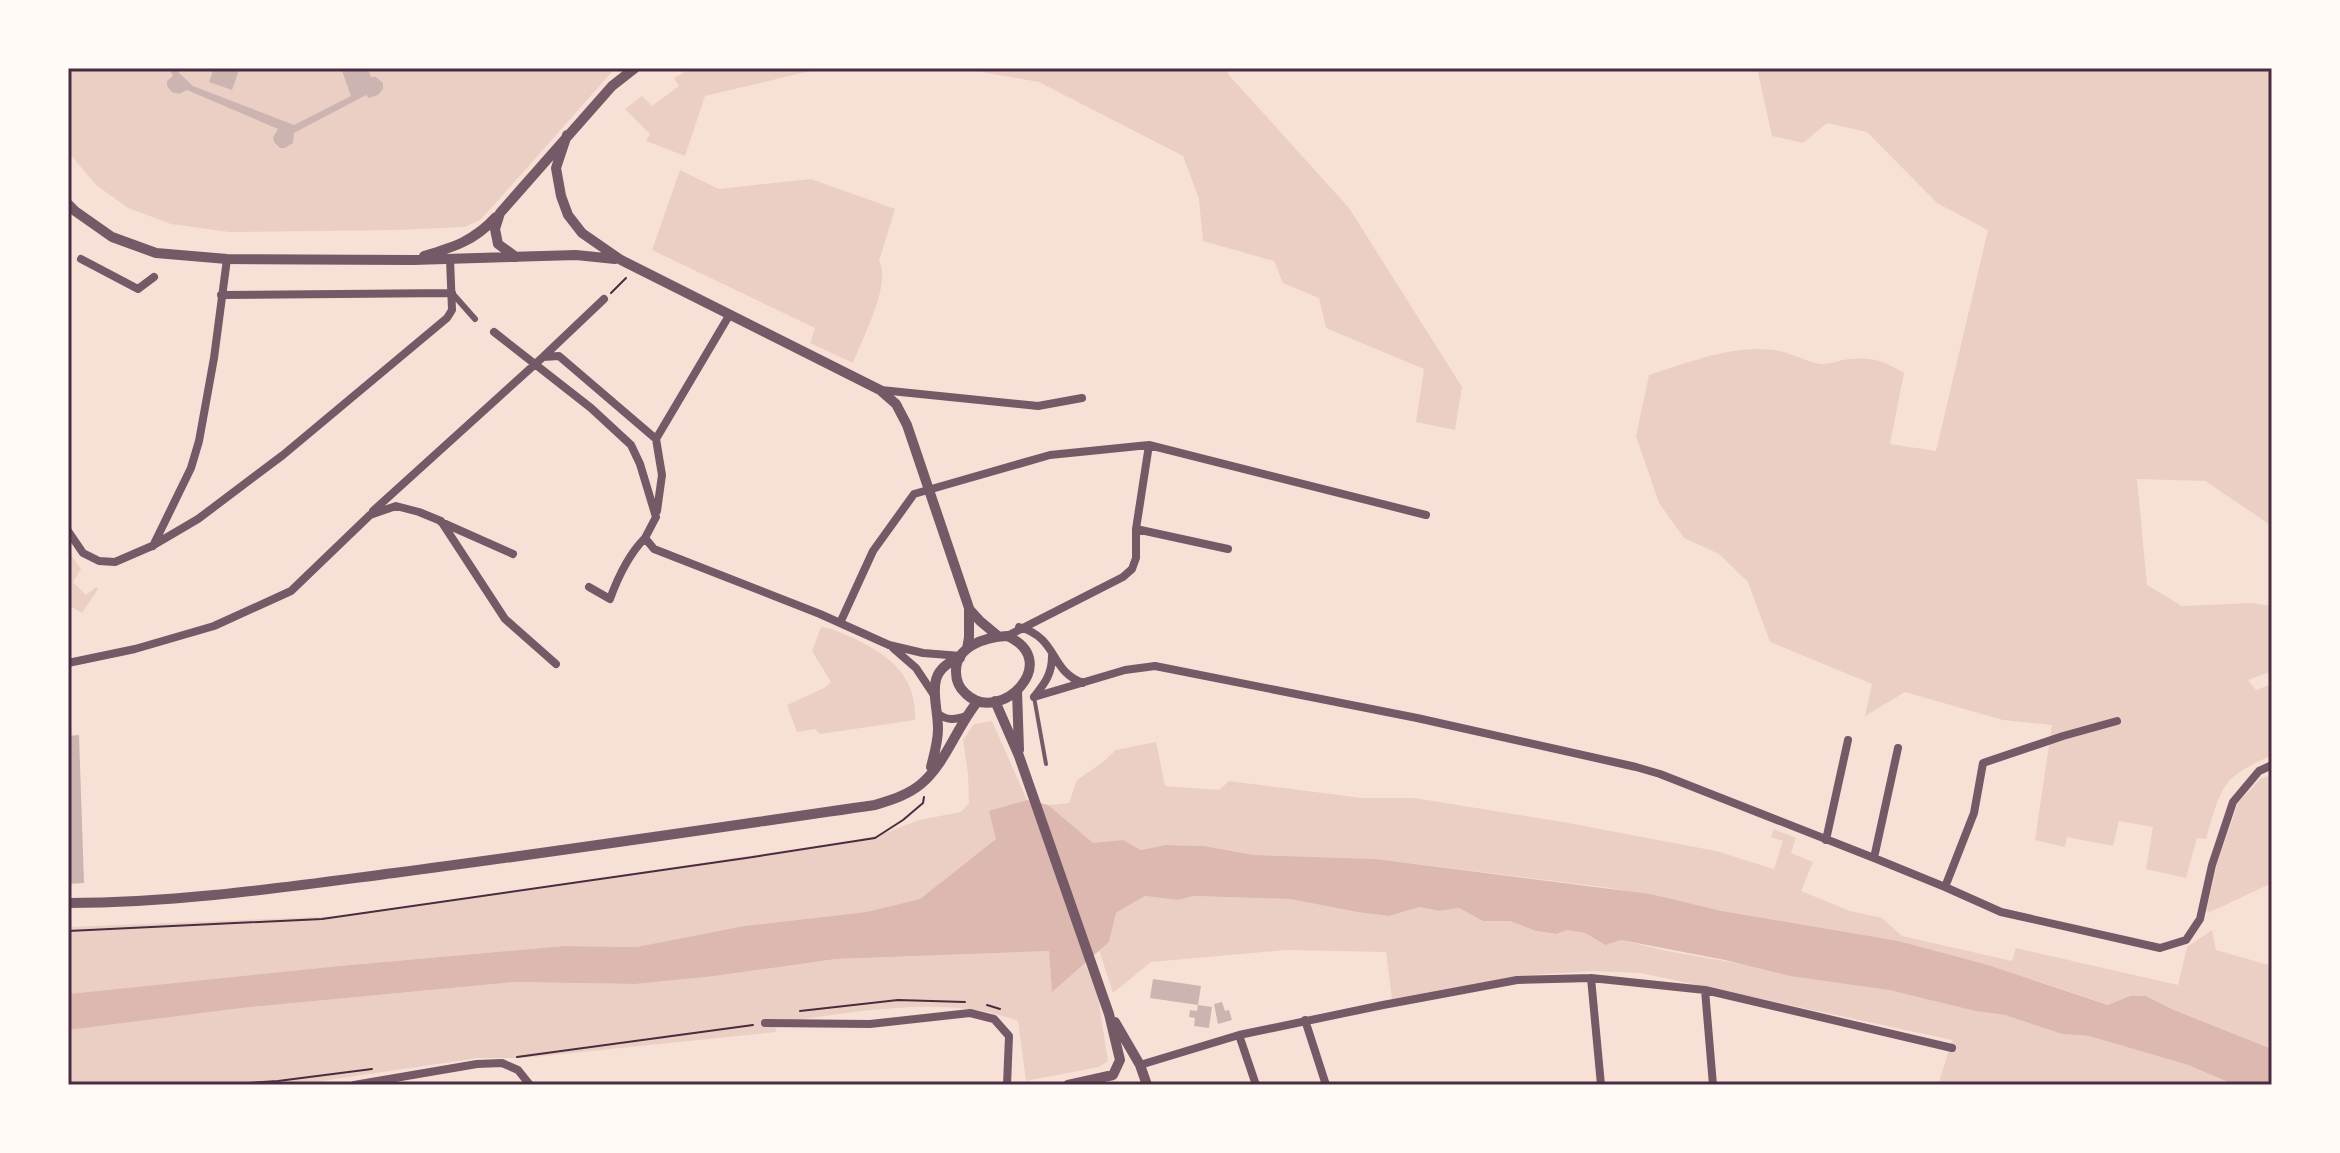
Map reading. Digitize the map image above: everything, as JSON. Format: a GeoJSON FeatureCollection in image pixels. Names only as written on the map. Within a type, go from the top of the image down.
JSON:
{"type":"FeatureCollection","features":[{"type":"Feature","properties":{"kind":"street"},"geometry":{"type":"LineString","coordinates":[[413,260],[465,243],[487,227],[614,84],[635,68]]}},
{"type":"Feature","properties":{"kind":"street"},"geometry":{"type":"LineString","coordinates":[[567,135],[556,168],[568,215],[582,233],[621,260],[880,390],[896,404],[903,414],[969,608],[969,637],[955,670],[958,685],[969,697],[978,701],[995,701],[1019,690],[1034,697],[1125,670],[1155,666],[1417,718],[1660,774],[1874,858],[2001,912],[2160,948],[2186,940],[2200,919],[2212,865],[2233,802],[2259,771],[2272,765]]}},
{"type":"Feature","properties":{"kind":"street"},"geometry":{"type":"LineString","coordinates":[[70,212],[112,237],[156,253],[227,259],[413,260],[576,255],[621,260]]}},
{"type":"Feature","properties":{"kind":"street"},"geometry":{"type":"LineString","coordinates":[[500,213],[495,237],[500,246],[516,257]]}},
{"type":"Feature","properties":{"kind":"street"},"geometry":{"type":"LineString","coordinates":[[81,259],[138,289],[154,277]]}},
{"type":"Feature","properties":{"kind":"street"},"geometry":{"type":"LineString","coordinates":[[152,546],[191,468],[199,441],[227,259]]}},
{"type":"Feature","properties":{"kind":"street"},"geometry":{"type":"LineString","coordinates":[[68,531],[83,553],[99,561],[115,562],[152,546],[198,519],[259,473],[447,318],[452,310],[450,259]]}},
{"type":"Feature","properties":{"kind":"street"},"geometry":{"type":"LineString","coordinates":[[221,295],[452,293],[475,319]]}},
{"type":"Feature","properties":{"kind":"street"},"geometry":{"type":"LineString","coordinates":[[68,663],[135,649],[214,626],[291,591],[604,299]]}},
{"type":"Feature","properties":{"kind":"street"},"geometry":{"type":"LineString","coordinates":[[656,439],[730,314]]}},
{"type":"Feature","properties":{"kind":"street"},"geometry":{"type":"LineString","coordinates":[[497,334],[591,408],[631,445],[656,517]]}},
{"type":"Feature","properties":{"kind":"street"},"geometry":{"type":"LineString","coordinates":[[543,357],[559,356],[656,439],[662,475],[656,517],[618,577],[610,599],[589,587]]}},
{"type":"Feature","properties":{"kind":"street"},"geometry":{"type":"LineString","coordinates":[[880,390],[1038,406],[1082,398]]}},
{"type":"Feature","properties":{"kind":"street"},"geometry":{"type":"LineString","coordinates":[[928,777],[937,745],[934,695],[939,672],[984,639],[1002,636],[1123,577],[1132,569],[1136,558],[1136,529],[1149,445]]}},
{"type":"Feature","properties":{"kind":"street"},"geometry":{"type":"LineString","coordinates":[[840,623],[873,551],[914,494],[1050,455],[1149,445],[1426,515]]}},
{"type":"Feature","properties":{"kind":"street"},"geometry":{"type":"LineString","coordinates":[[370,515],[396,506],[419,512],[513,554]]}},
{"type":"Feature","properties":{"kind":"street"},"geometry":{"type":"LineString","coordinates":[[441,521],[505,619],[556,664]]}},
{"type":"Feature","properties":{"kind":"street"},"geometry":{"type":"LineString","coordinates":[[1136,529],[1228,549]]}},
{"type":"Feature","properties":{"kind":"street"},"geometry":{"type":"LineString","coordinates":[[645,538],[654,549],[889,645],[923,653],[962,654]]}},
{"type":"Feature","properties":{"kind":"street"},"geometry":{"type":"LineString","coordinates":[[969,608],[980,621],[1002,636],[1022,644],[1029,662],[1030,671],[1019,690],[1019,756]]}},
{"type":"Feature","properties":{"kind":"street"},"geometry":{"type":"LineString","coordinates":[[1019,627],[1037,634],[1068,675],[1084,683]]}},
{"type":"Feature","properties":{"kind":"street"},"geometry":{"type":"LineString","coordinates":[[889,645],[916,668],[934,695]]}},
{"type":"Feature","properties":{"kind":"street"},"geometry":{"type":"LineString","coordinates":[[1034,697],[1047,682],[1052,669],[1052,653]]}},
{"type":"Feature","properties":{"kind":"street"},"geometry":{"type":"LineString","coordinates":[[68,903],[156,901],[244,893],[875,805],[908,793],[928,777],[978,701]]}},
{"type":"Feature","properties":{"kind":"street"},"geometry":{"type":"LineString","coordinates":[[995,701],[1019,756],[1109,1014],[1120,1060],[1113,1075],[1068,1085]]}},
{"type":"Feature","properties":{"kind":"street"},"geometry":{"type":"LineString","coordinates":[[937,713],[951,719],[966,716]]}},
{"type":"Feature","properties":{"kind":"street"},"geometry":{"type":"LineString","coordinates":[[1945,887],[1974,813],[1983,763],[2117,721]]}},
{"type":"Feature","properties":{"kind":"street"},"geometry":{"type":"LineString","coordinates":[[1826,840],[1848,740]]}},
{"type":"Feature","properties":{"kind":"street"},"geometry":{"type":"LineString","coordinates":[[1874,858],[1898,748]]}},
{"type":"Feature","properties":{"kind":"street"},"geometry":{"type":"LineString","coordinates":[[1140,1065],[1239,1035],[1305,1020],[1517,980],[1591,978],[1705,990],[1952,1048]]}},
{"type":"Feature","properties":{"kind":"street"},"geometry":{"type":"LineString","coordinates":[[1591,978],[1601,1085]]}},
{"type":"Feature","properties":{"kind":"street"},"geometry":{"type":"LineString","coordinates":[[1705,990],[1713,1085]]}},
{"type":"Feature","properties":{"kind":"street"},"geometry":{"type":"LineString","coordinates":[[765,1023],[870,1024],[970,1013],[994,1019],[1009,1036],[1007,1085]]}},
{"type":"Feature","properties":{"kind":"street"},"geometry":{"type":"LineString","coordinates":[[1109,1014],[1140,1065],[1147,1085]]}},
{"type":"Feature","properties":{"kind":"street"},"geometry":{"type":"LineString","coordinates":[[1305,1020],[1326,1085]]}},
{"type":"Feature","properties":{"kind":"street"},"geometry":{"type":"LineString","coordinates":[[1239,1035],[1256,1085]]}},
{"type":"Feature","properties":{"kind":"street"},"geometry":{"type":"LineString","coordinates":[[354,1085],[477,1064],[502,1063],[518,1070],[530,1085]]}},
{"type":"Feature","properties":{"kind":"lane"},"geometry":{"type":"LineString","coordinates":[[1034,697],[1046,764]]}},
{"type":"Feature","properties":{"kind":"path"},"geometry":{"type":"LineString","coordinates":[[604,299],[626,278]]}},
{"type":"Feature","properties":{"kind":"path"},"geometry":{"type":"LineString","coordinates":[[68,931],[322,919],[753,857],[875,838],[923,803]]}},
{"type":"Feature","properties":{"kind":"path"},"geometry":{"type":"LineString","coordinates":[[799,1012],[898,1000],[968,1002]]}},
{"type":"Feature","properties":{"kind":"path"},"geometry":{"type":"LineString","coordinates":[[983,1004],[998,1006],[1001,1010],[994,1019]]}},
{"type":"Feature","properties":{"kind":"shaded area"},"geometry":{"type":"Polygon","coordinates":[[[68,68],[618,68],[480,220],[465,227],[229,232],[171,224],[128,208],[96,185],[68,152],[68,68]]]}},
{"type":"Feature","properties":{"kind":"shaded area"},"geometry":{"type":"Polygon","coordinates":[[[692,68],[823,68],[705,96],[685,156],[646,141],[650,134],[625,109],[642,96],[652,106],[679,86],[674,78],[692,68]]]}},
{"type":"Feature","properties":{"kind":"shaded area"},"geometry":{"type":"Polygon","coordinates":[[[823,68],[1230,68],[1228,74],[1349,208],[1462,387],[1455,430],[1416,422],[1424,369],[1326,328],[1319,298],[1283,283],[1274,261],[1203,241],[1199,199],[1183,156],[1039,82],[964,69],[823,68]]]}},
{"type":"Feature","properties":{"kind":"shaded area"},"geometry":{"type":"Polygon","coordinates":[[[1757,68],[2272,68],[2272,526],[2205,481],[2137,479],[2147,585],[2182,606],[2252,603],[2272,606],[2272,671],[2248,680],[2256,690],[2272,684],[2272,755],[2241,771],[2222,791],[2206,839],[2197,838],[2186,878],[2146,869],[2153,827],[2119,821],[2113,846],[2067,837],[2065,847],[2035,840],[2052,725],[2003,720],[1905,692],[1865,716],[1872,684],[1770,642],[1748,582],[1719,554],[1684,538],[1659,503],[1636,436],[1649,375],[1726,352],[1775,350],[1817,363],[1867,359],[1891,366],[1904,373],[1890,444],[1936,451],[1988,230],[1937,203],[1867,132],[1827,123],[1803,143],[1772,136],[1757,68]]]}},
{"type":"Feature","properties":{"kind":"shaded area"},"geometry":{"type":"Polygon","coordinates":[[[680,170],[719,189],[811,179],[895,209],[879,261],[882,283],[879,297],[853,363],[810,343],[815,328],[652,250],[680,170]]]}},
{"type":"Feature","properties":{"kind":"shaded area"},"geometry":{"type":"Polygon","coordinates":[[[68,551],[81,569],[73,582],[86,595],[96,587],[98,589],[82,613],[68,605],[68,551]]]}},
{"type":"Feature","properties":{"kind":"shaded area"},"geometry":{"type":"Polygon","coordinates":[[[821,627],[864,644],[898,668],[911,690],[915,720],[820,734],[815,729],[797,732],[787,705],[831,682],[812,651],[821,627]]]}},
{"type":"Feature","properties":{"kind":"shaded area"},"geometry":{"type":"Polygon","coordinates":[[[992,721],[1027,800],[990,811],[997,839],[920,899],[866,912],[744,926],[636,947],[564,946],[68,994],[68,927],[343,916],[850,841],[880,835],[919,820],[961,812],[969,803],[963,740],[974,724],[992,721]]]}},
{"type":"Feature","properties":{"kind":"shaded area"},"geometry":{"type":"Polygon","coordinates":[[[1156,742],[1165,786],[1219,790],[1229,781],[1362,798],[1414,798],[1716,851],[1774,869],[1783,841],[1771,837],[1774,829],[1796,838],[1791,853],[1813,862],[1801,891],[1850,911],[1882,918],[1902,936],[2012,961],[2016,948],[2178,985],[2187,947],[2212,930],[2216,950],[2272,966],[2272,1049],[2146,996],[2130,996],[2109,1005],[1988,965],[1610,888],[1376,859],[1254,855],[1204,846],[1165,845],[1140,850],[1123,840],[1093,844],[1048,805],[1069,803],[1077,780],[1116,750],[1156,742]]]}},
{"type":"Feature","properties":{"kind":"shaded area"},"geometry":{"type":"Polygon","coordinates":[[[2272,775],[2272,883],[2208,913],[2217,864],[2238,803],[2260,779],[2272,775]]]}},
{"type":"Feature","properties":{"kind":"shaded area"},"geometry":{"type":"Polygon","coordinates":[[[1027,800],[1048,805],[1093,843],[1123,840],[1141,850],[1165,845],[1204,846],[1254,855],[1376,859],[1650,894],[1722,911],[1898,941],[1988,965],[2108,1005],[2130,996],[2146,996],[2272,1049],[2272,1085],[2235,1085],[2188,1065],[2089,1036],[2062,1034],[2005,1015],[1975,1011],[1889,990],[1790,976],[1621,940],[1605,945],[1585,933],[1567,930],[1556,934],[1536,931],[1510,921],[1483,921],[1459,908],[1439,911],[1420,907],[1389,916],[1290,899],[1194,896],[1178,900],[1145,896],[1116,913],[1109,942],[1052,992],[1049,951],[836,959],[636,984],[514,982],[242,1008],[68,1030],[68,994],[564,946],[636,947],[744,926],[866,912],[920,899],[996,839],[989,811],[1027,800]]]}},
{"type":"Feature","properties":{"kind":"shaded area"},"geometry":{"type":"Polygon","coordinates":[[[1145,896],[1178,900],[1194,896],[1290,899],[1389,916],[1420,907],[1439,911],[1459,908],[1483,921],[1510,921],[1555,934],[1567,930],[1585,933],[1604,945],[1621,940],[2005,1015],[2062,1034],[2089,1036],[2188,1065],[2235,1085],[2091,1085],[2058,1082],[1938,1085],[1952,1040],[1641,973],[1594,971],[1518,976],[1392,999],[1386,952],[1287,950],[1151,962],[1113,993],[1099,950],[1109,942],[1116,913],[1145,896]]]}},
{"type":"Feature","properties":{"kind":"shaded area"},"geometry":{"type":"Polygon","coordinates":[[[1050,951],[1052,991],[1085,963],[1098,997],[1108,1061],[1099,1067],[1026,1081],[1018,1021],[960,1008],[930,1007],[866,1011],[775,1023],[776,1032],[524,1058],[478,1058],[295,1085],[68,1085],[68,1030],[242,1008],[514,982],[636,984],[836,959],[1050,951]]]}},
{"type":"Feature","properties":{"kind":"building"},"geometry":{"type":"Polygon","coordinates":[[[169,68],[177,68],[193,86],[294,125],[351,96],[341,68],[368,68],[371,77],[383,83],[383,89],[378,95],[369,98],[366,95],[294,133],[293,143],[280,148],[273,137],[278,129],[187,90],[179,94],[172,92],[167,86],[167,81],[173,76],[169,68]]]}},
{"type":"Feature","properties":{"kind":"building"},"geometry":{"type":"Polygon","coordinates":[[[214,68],[239,70],[232,90],[209,82],[214,68]]]}},
{"type":"Feature","properties":{"kind":"building"},"geometry":{"type":"Polygon","coordinates":[[[79,735],[84,883],[68,884],[68,736],[79,735]]]}},
{"type":"Feature","properties":{"kind":"building"},"geometry":{"type":"Polygon","coordinates":[[[1153,979],[1201,986],[1198,1005],[1150,998],[1153,979]]]}},
{"type":"Feature","properties":{"kind":"building"},"geometry":{"type":"Polygon","coordinates":[[[1222,1002],[1232,1020],[1218,1024],[1214,1004],[1222,1002]]]}},
{"type":"Feature","properties":{"kind":"building"},"geometry":{"type":"Polygon","coordinates":[[[1198,1005],[1212,1007],[1209,1028],[1194,1026],[1195,1018],[1189,1017],[1190,1010],[1197,1011],[1198,1005]]]}}]}
